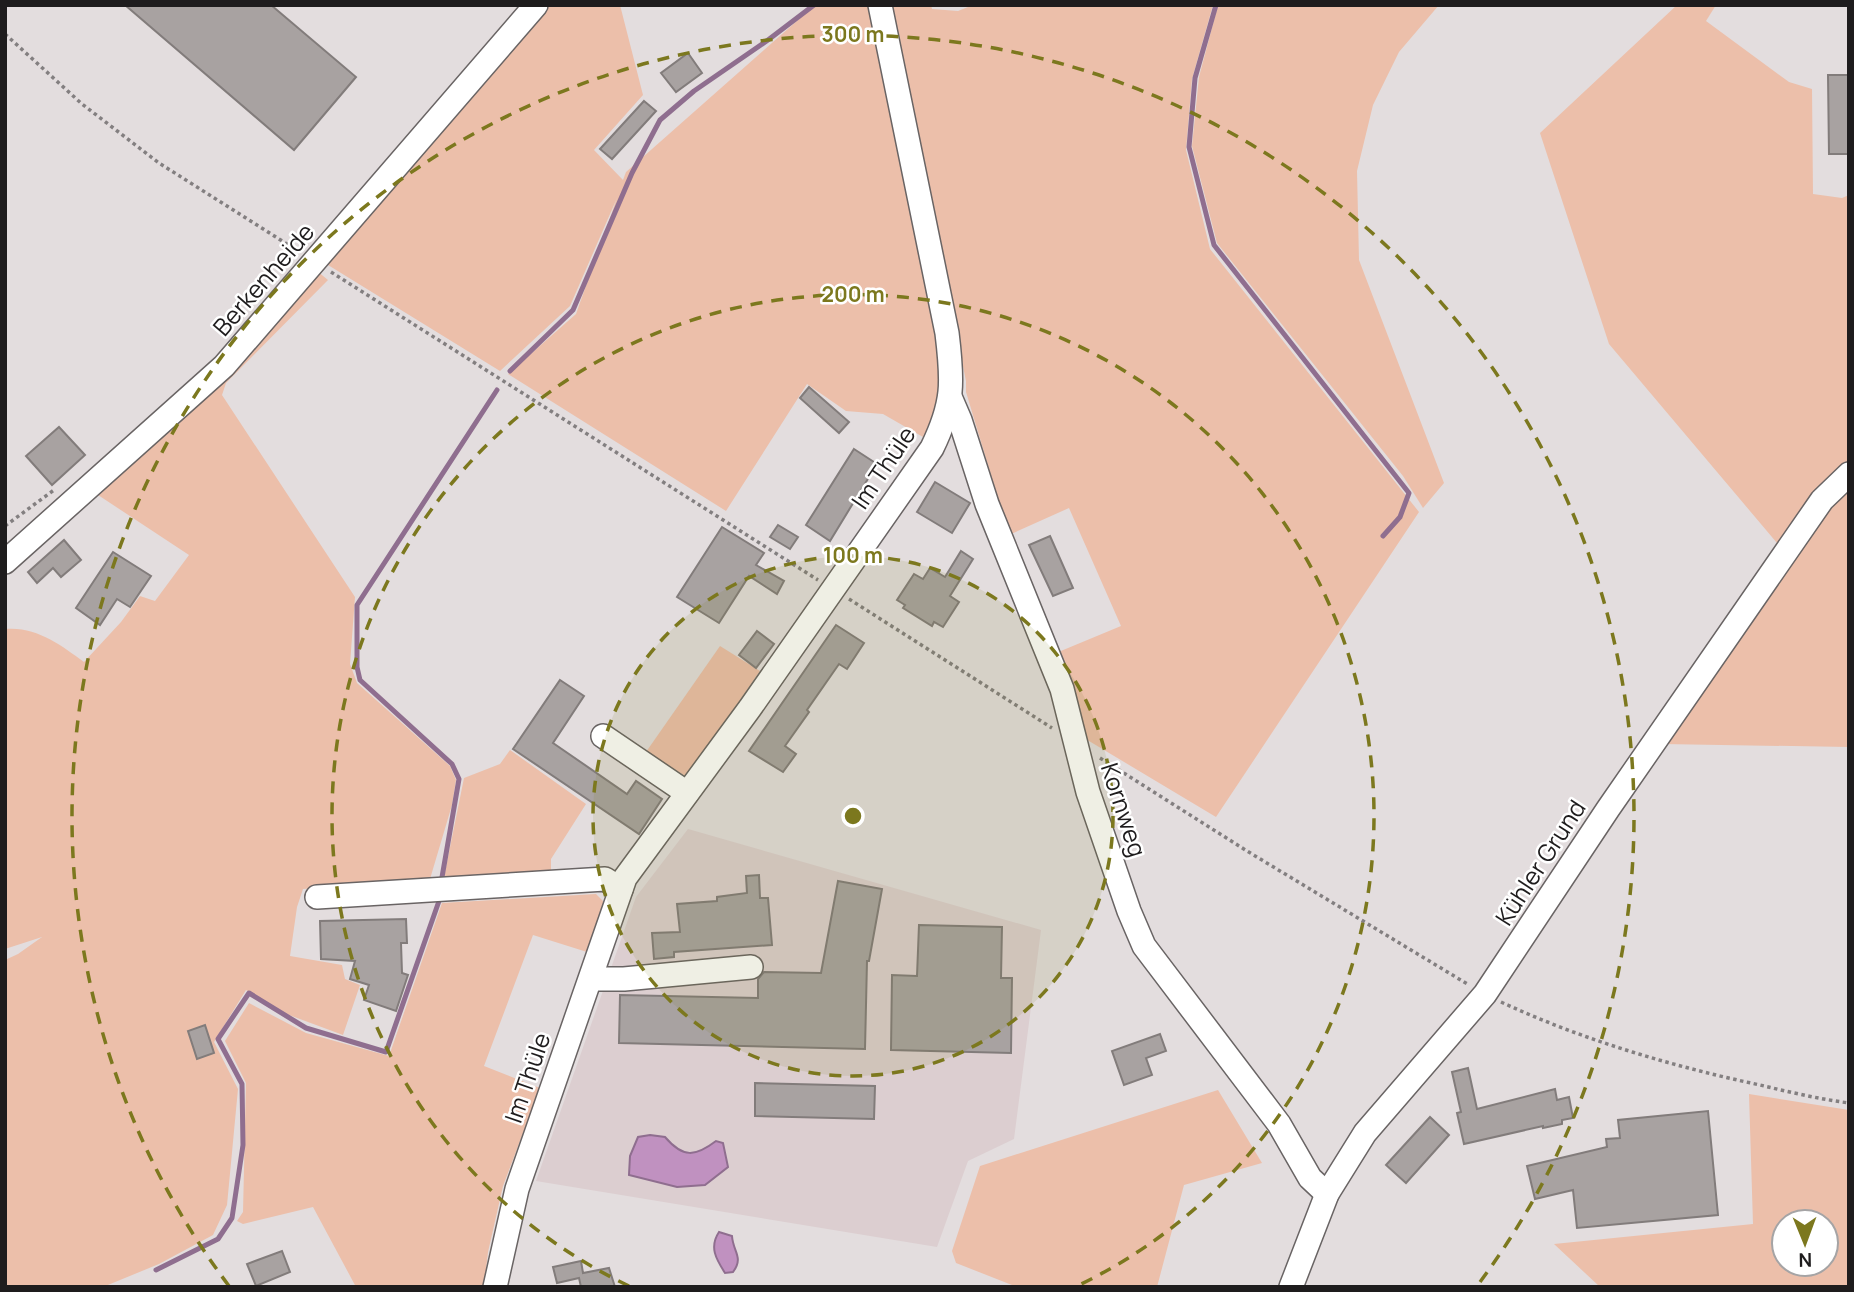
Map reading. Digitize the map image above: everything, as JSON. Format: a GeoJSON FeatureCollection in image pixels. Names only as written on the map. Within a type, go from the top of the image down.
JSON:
{"type":"FeatureCollection","features":[{"type":"Feature","properties":{"kind":"street","name":"Berkenheide"},"geometry":{"type":"LineString","coordinates":[[5,562],[224,366],[305,256],[536,5]]}},
{"type":"Feature","properties":{"kind":"street","name":"Im Thüle"},"geometry":{"type":"LineString","coordinates":[[495,1287],[517,1189],[625,878],[750,708],[932,449],[944,423],[951,399],[952,374],[947,333],[880,5]]}},
{"type":"Feature","properties":{"kind":"street","name":"Kornweg"},"geometry":{"type":"LineString","coordinates":[[951,399],[987,504],[1062,689],[1097,819],[1144,946],[1272,1115],[1310,1178],[1327,1194]]}},
{"type":"Feature","properties":{"kind":"street","name":"Kühler Grund"},"geometry":{"type":"LineString","coordinates":[[1292,1287],[1327,1194],[1365,1133],[1485,995],[1616,798],[1822,500],[1849,474]]}},
{"type":"Feature","properties":{"kind":"street"},"geometry":{"type":"LineString","coordinates":[[603,736],[687,793]]}},
{"type":"Feature","properties":{"kind":"street"},"geometry":{"type":"LineString","coordinates":[[317,897],[605,879],[621,889]]}},
{"type":"Feature","properties":{"kind":"street"},"geometry":{"type":"LineString","coordinates":[[591,979],[624,979],[751,967]]}},
{"type":"Feature","properties":{"kind":"path"},"geometry":{"type":"LineString","coordinates":[[5,34],[82,104],[159,163],[1247,851],[1485,995],[1547,1023],[1622,1049],[1716,1076],[1849,1103]]}},
{"type":"Feature","properties":{"kind":"path"},"geometry":{"type":"LineString","coordinates":[[289,259],[305,256]]}},
{"type":"Feature","properties":{"kind":"path"},"geometry":{"type":"LineString","coordinates":[[5,526],[62,483]]}},
{"type":"Feature","properties":{"kind":"shaded area"},"geometry":{"type":"Polygon","coordinates":[[[544,5],[620,5],[643,95],[594,150],[623,180],[626,172],[815,5],[869,5],[940,357],[939,399],[934,417],[923,437],[883,414],[846,411],[807,384],[726,511],[508,374],[576,314],[617,198],[570,306],[500,371],[328,265],[328,256],[544,5]]]}},
{"type":"Feature","properties":{"kind":"shaded area"},"geometry":{"type":"Polygon","coordinates":[[[890,5],[931,5],[932,9],[958,11],[973,5],[1213,5],[1192,79],[1186,150],[1210,249],[1419,512],[1216,817],[1084,738],[1056,653],[1121,626],[1069,508],[1009,535],[966,392],[966,381],[890,5]]]}},
{"type":"Feature","properties":{"kind":"shaded area"},"geometry":{"type":"Polygon","coordinates":[[[1218,5],[1439,5],[1399,52],[1373,105],[1357,171],[1359,260],[1444,483],[1423,508],[1403,476],[1217,243],[1192,146],[1199,77],[1218,5]]]}},
{"type":"Feature","properties":{"kind":"shaded area"},"geometry":{"type":"Polygon","coordinates":[[[1677,5],[1716,5],[1706,21],[1789,82],[1812,89],[1813,194],[1842,198],[1849,195],[1849,747],[1662,744],[1769,563],[1777,543],[1609,344],[1540,133],[1677,5]]]}},
{"type":"Feature","properties":{"kind":"shaded area"},"geometry":{"type":"Polygon","coordinates":[[[317,271],[328,280],[226,383],[222,395],[355,597],[350,664],[357,683],[450,766],[456,780],[452,805],[430,879],[303,889],[297,907],[290,956],[342,965],[345,979],[360,985],[343,1035],[281,1012],[246,990],[214,1042],[238,1089],[227,1205],[213,1235],[159,1264],[103,1287],[5,1287],[5,960],[42,937],[5,949],[5,629],[27,630],[38,634],[57,643],[84,662],[121,622],[140,596],[155,601],[189,555],[95,493],[317,271]]]}},
{"type":"Feature","properties":{"kind":"shaded area"},"geometry":{"type":"Polygon","coordinates":[[[720,646],[760,671],[687,777],[646,752],[720,646]]]}},
{"type":"Feature","properties":{"kind":"shaded area"},"geometry":{"type":"Polygon","coordinates":[[[510,750],[586,804],[551,859],[551,877],[443,882],[464,778],[500,764],[510,750]]]}},
{"type":"Feature","properties":{"kind":"shaded area"},"geometry":{"type":"Polygon","coordinates":[[[688,829],[1041,930],[1014,1139],[968,1161],[937,1247],[536,1181],[636,897],[688,829]]]}},
{"type":"Feature","properties":{"kind":"shaded area"},"geometry":{"type":"Polygon","coordinates":[[[596,894],[605,903],[587,952],[533,935],[484,1066],[540,1088],[503,1186],[488,1252],[484,1287],[356,1287],[313,1207],[243,1224],[237,1221],[243,1212],[246,1083],[225,1041],[249,1003],[306,1033],[389,1056],[442,903],[596,894]]]}},
{"type":"Feature","properties":{"kind":"shaded area"},"geometry":{"type":"Polygon","coordinates":[[[1218,1090],[1262,1163],[1184,1185],[1157,1287],[1017,1287],[956,1263],[952,1251],[980,1166],[1218,1090]]]}},
{"type":"Feature","properties":{"kind":"shaded area"},"geometry":{"type":"Polygon","coordinates":[[[1749,1094],[1849,1110],[1849,1287],[1600,1287],[1554,1244],[1753,1224],[1749,1094]]]}},
{"type":"Feature","properties":{"kind":"shaded area"},"geometry":{"type":"Polygon","coordinates":[[[638,1137],[665,1137],[678,1149],[689,1153],[702,1150],[716,1141],[723,1143],[728,1167],[705,1185],[677,1187],[629,1175],[630,1156],[638,1137]]]}},
{"type":"Feature","properties":{"kind":"shaded area"},"geometry":{"type":"Polygon","coordinates":[[[719,1232],[732,1236],[738,1258],[733,1272],[725,1273],[717,1258],[714,1243],[719,1232]]]}},
{"type":"Feature","properties":{"kind":"building"},"geometry":{"type":"Polygon","coordinates":[[[125,5],[271,5],[356,77],[294,150],[125,5]]]}},
{"type":"Feature","properties":{"kind":"building"},"geometry":{"type":"Polygon","coordinates":[[[688,53],[702,73],[676,92],[661,73],[688,53]]]}},
{"type":"Feature","properties":{"kind":"building"},"geometry":{"type":"Polygon","coordinates":[[[1828,75],[1849,75],[1849,154],[1829,154],[1828,75]]]}},
{"type":"Feature","properties":{"kind":"building"},"geometry":{"type":"Polygon","coordinates":[[[644,101],[656,111],[612,159],[600,149],[644,101]]]}},
{"type":"Feature","properties":{"kind":"building"},"geometry":{"type":"Polygon","coordinates":[[[809,387],[849,422],[839,433],[800,398],[809,387]]]}},
{"type":"Feature","properties":{"kind":"building"},"geometry":{"type":"Polygon","coordinates":[[[59,427],[85,455],[52,485],[26,456],[59,427]]]}},
{"type":"Feature","properties":{"kind":"building"},"geometry":{"type":"Polygon","coordinates":[[[854,449],[877,464],[830,541],[806,525],[854,449]]]}},
{"type":"Feature","properties":{"kind":"building"},"geometry":{"type":"Polygon","coordinates":[[[935,482],[970,503],[952,533],[917,512],[935,482]]]}},
{"type":"Feature","properties":{"kind":"building"},"geometry":{"type":"Polygon","coordinates":[[[778,525],[798,537],[790,549],[770,537],[778,525]]]}},
{"type":"Feature","properties":{"kind":"building"},"geometry":{"type":"Polygon","coordinates":[[[722,527],[764,553],[756,565],[784,581],[777,594],[749,576],[719,623],[677,597],[722,527]]]}},
{"type":"Feature","properties":{"kind":"building"},"geometry":{"type":"Polygon","coordinates":[[[1050,536],[1073,588],[1053,596],[1029,545],[1050,536]]]}},
{"type":"Feature","properties":{"kind":"building"},"geometry":{"type":"Polygon","coordinates":[[[64,540],[81,560],[61,577],[53,568],[37,583],[28,572],[64,540]]]}},
{"type":"Feature","properties":{"kind":"building"},"geometry":{"type":"Polygon","coordinates":[[[961,551],[973,559],[950,596],[959,602],[943,627],[934,622],[932,626],[903,608],[905,605],[897,600],[914,574],[923,579],[930,568],[945,577],[961,551]]]}},
{"type":"Feature","properties":{"kind":"building"},"geometry":{"type":"Polygon","coordinates":[[[113,552],[151,576],[130,607],[117,599],[100,625],[76,608],[113,552]]]}},
{"type":"Feature","properties":{"kind":"building"},"geometry":{"type":"Polygon","coordinates":[[[836,625],[864,643],[847,669],[839,664],[807,710],[809,712],[785,746],[796,754],[783,772],[749,751],[836,625]]]}},
{"type":"Feature","properties":{"kind":"building"},"geometry":{"type":"Polygon","coordinates":[[[757,631],[774,644],[756,668],[739,655],[757,631]]]}},
{"type":"Feature","properties":{"kind":"building"},"geometry":{"type":"Polygon","coordinates":[[[560,680],[584,696],[553,743],[627,794],[636,781],[662,799],[639,834],[513,749],[560,680]]]}},
{"type":"Feature","properties":{"kind":"building"},"geometry":{"type":"Polygon","coordinates":[[[759,875],[760,898],[768,898],[772,945],[674,952],[674,957],[654,959],[652,933],[680,932],[677,904],[717,901],[717,897],[747,893],[746,876],[759,875]]]}},
{"type":"Feature","properties":{"kind":"building"},"geometry":{"type":"Polygon","coordinates":[[[838,881],[882,889],[867,961],[865,1049],[619,1043],[620,995],[758,998],[758,979],[764,972],[821,973],[838,881]]]}},
{"type":"Feature","properties":{"kind":"building"},"geometry":{"type":"Polygon","coordinates":[[[406,919],[407,943],[401,943],[402,973],[408,975],[396,1011],[364,1000],[369,985],[350,979],[355,961],[321,959],[320,921],[406,919]]]}},
{"type":"Feature","properties":{"kind":"building"},"geometry":{"type":"Polygon","coordinates":[[[919,925],[1002,927],[1001,978],[1012,978],[1011,1053],[891,1050],[892,975],[917,976],[919,925]]]}},
{"type":"Feature","properties":{"kind":"building"},"geometry":{"type":"Polygon","coordinates":[[[205,1025],[214,1053],[197,1059],[188,1031],[205,1025]]]}},
{"type":"Feature","properties":{"kind":"building"},"geometry":{"type":"Polygon","coordinates":[[[1160,1034],[1166,1051],[1146,1058],[1152,1075],[1124,1085],[1112,1051],[1160,1034]]]}},
{"type":"Feature","properties":{"kind":"building"},"geometry":{"type":"Polygon","coordinates":[[[1468,1068],[1477,1109],[1555,1089],[1557,1100],[1569,1097],[1573,1118],[1562,1120],[1562,1124],[1464,1144],[1457,1113],[1461,1112],[1452,1072],[1468,1068]]]}},
{"type":"Feature","properties":{"kind":"building"},"geometry":{"type":"Polygon","coordinates":[[[755,1083],[875,1086],[874,1119],[755,1116],[755,1083]]]}},
{"type":"Feature","properties":{"kind":"building"},"geometry":{"type":"Polygon","coordinates":[[[1708,1111],[1718,1215],[1577,1228],[1573,1190],[1535,1199],[1527,1166],[1607,1147],[1606,1139],[1620,1138],[1618,1120],[1708,1111]]]}},
{"type":"Feature","properties":{"kind":"building"},"geometry":{"type":"Polygon","coordinates":[[[1430,1117],[1449,1135],[1406,1183],[1386,1165],[1430,1117]]]}},
{"type":"Feature","properties":{"kind":"building"},"geometry":{"type":"Polygon","coordinates":[[[282,1251],[290,1272],[256,1286],[247,1264],[282,1251]]]}},
{"type":"Feature","properties":{"kind":"building"},"geometry":{"type":"Polygon","coordinates":[[[581,1261],[583,1273],[609,1268],[615,1287],[581,1287],[579,1278],[557,1283],[553,1267],[581,1261]]]}},
{"type":"Feature","properties":{"kind":"waterway"},"geometry":{"type":"LineString","coordinates":[[510,371],[573,310],[632,173],[660,120],[694,91],[814,5]]}},
{"type":"Feature","properties":{"kind":"waterway"},"geometry":{"type":"LineString","coordinates":[[1216,5],[1195,78],[1189,147],[1214,245],[1409,493],[1400,517],[1383,536]]}},
{"type":"Feature","properties":{"kind":"waterway"},"geometry":{"type":"LineString","coordinates":[[441,883],[459,779],[452,764],[360,680],[357,667],[357,605],[497,390]]}},
{"type":"Feature","properties":{"kind":"waterway"},"geometry":{"type":"LineString","coordinates":[[156,1270],[218,1239],[232,1218],[243,1145],[242,1084],[218,1039],[249,993],[306,1028],[386,1052],[439,901]]}}]}
